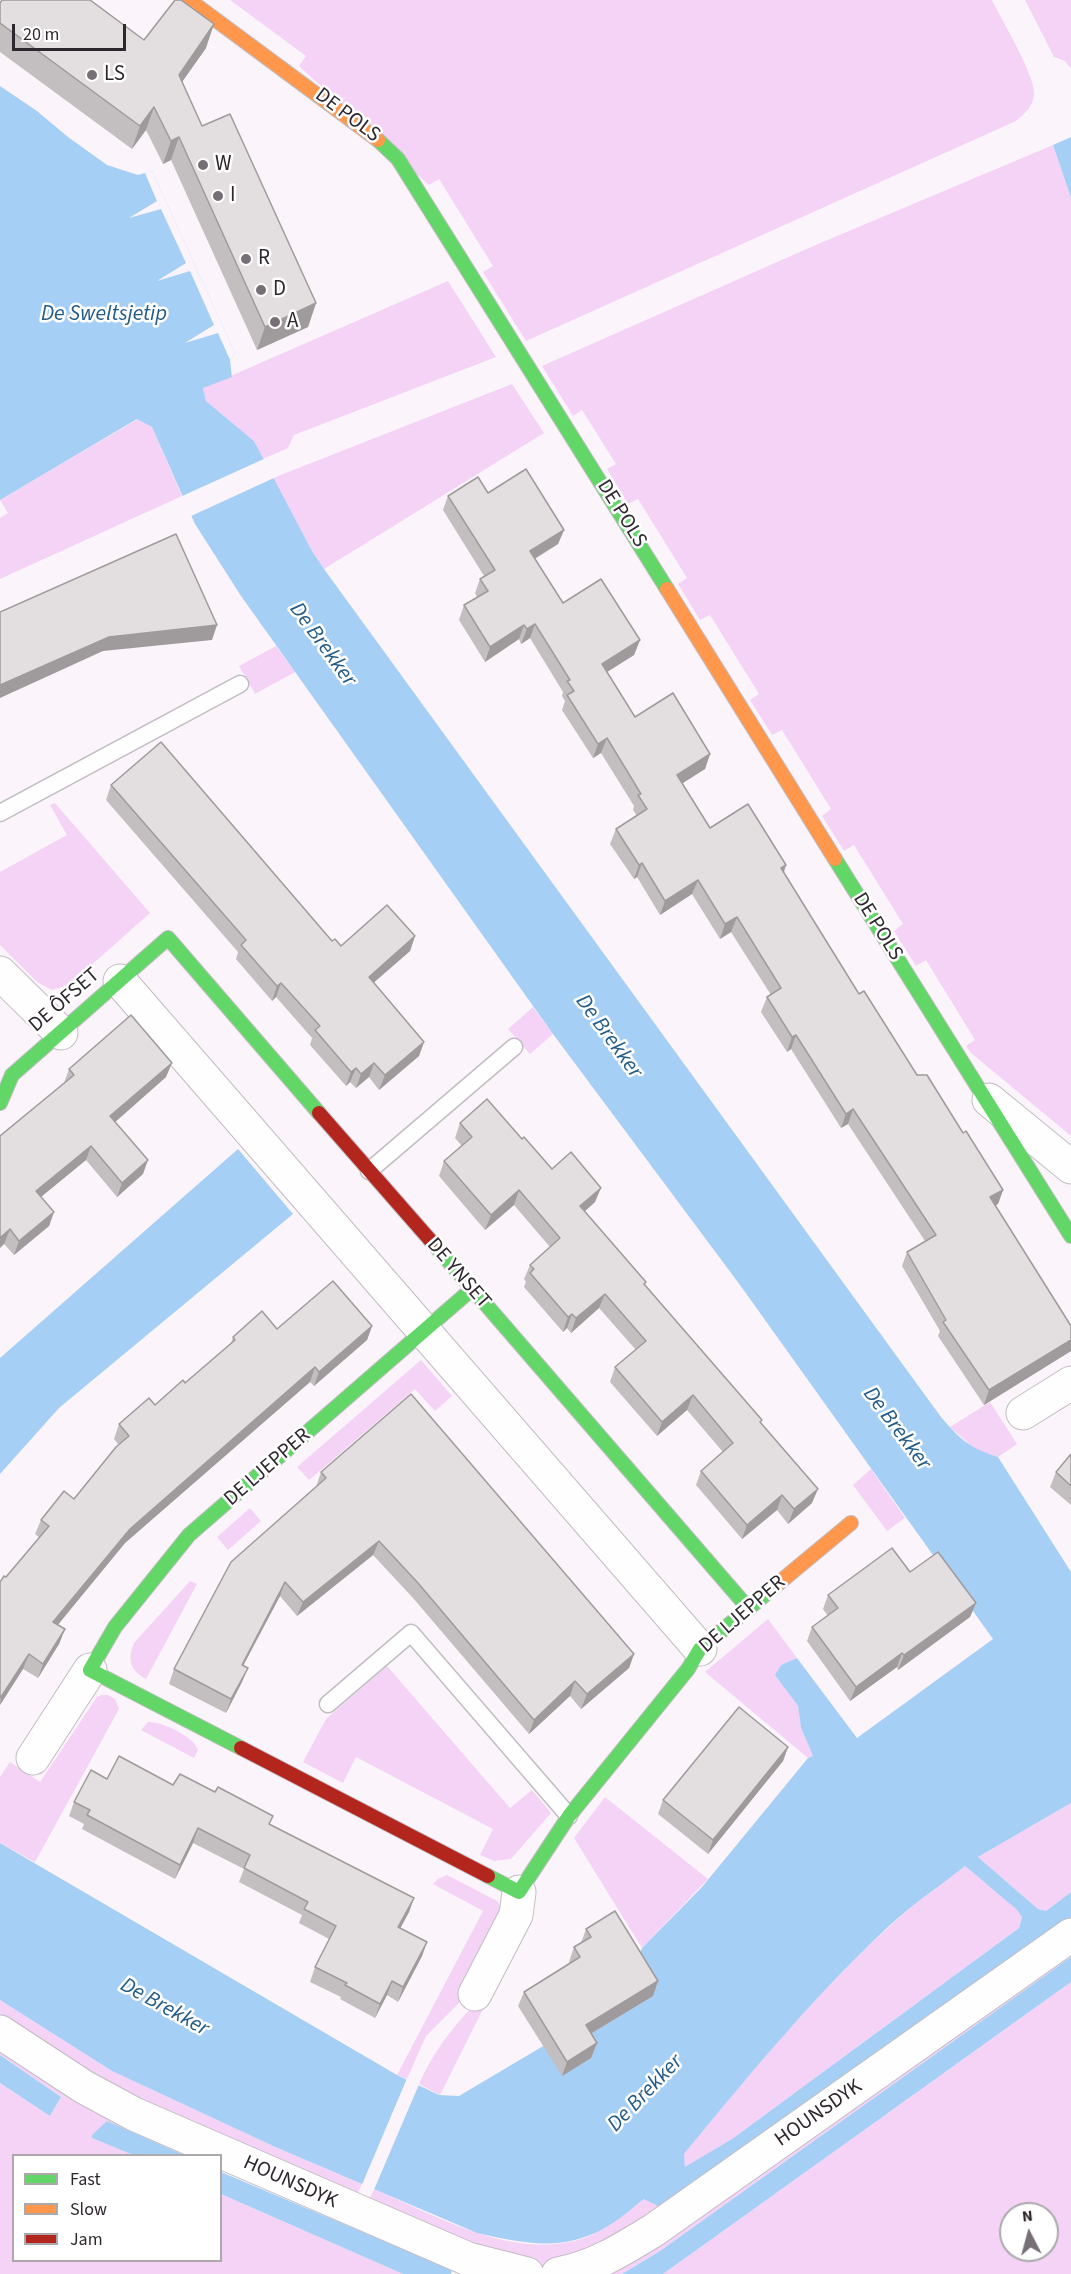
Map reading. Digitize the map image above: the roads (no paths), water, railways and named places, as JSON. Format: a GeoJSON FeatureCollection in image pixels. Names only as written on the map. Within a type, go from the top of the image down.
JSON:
{"type":"FeatureCollection","features":[{"type":"Feature","properties":{"kind":"street","name":"DE POLS"},"geometry":{"type":"LineString","coordinates":[[189,0],[372,134],[398,159],[1071,1236]]}},
{"type":"Feature","properties":{"kind":"street","name":"DE ÔFSET"},"geometry":{"type":"LineString","coordinates":[[4,1080],[168,938]]}},
{"type":"Feature","properties":{"kind":"street","name":"DE YNSET"},"geometry":{"type":"LineString","coordinates":[[168,938],[749,1609]]}},
{"type":"Feature","properties":{"kind":"street"},"geometry":{"type":"LineString","coordinates":[[0,972],[61,1033]]}},
{"type":"Feature","properties":{"kind":"street"},"geometry":{"type":"LineString","coordinates":[[120,981],[700,1649]]}},
{"type":"Feature","properties":{"kind":"street","name":"DE POLS"},"geometry":{"type":"LineString","coordinates":[[981,1093],[1071,1167]]}},
{"type":"Feature","properties":{"kind":"street","name":"DE LJEPPER"},"geometry":{"type":"LineString","coordinates":[[33,1758],[115,1627],[189,1535],[472,1289]]}},
{"type":"Feature","properties":{"kind":"street"},"geometry":{"type":"LineString","coordinates":[[1023,1413],[1071,1383]]}},
{"type":"Feature","properties":{"kind":"street","name":"DE LJEPPER"},"geometry":{"type":"LineString","coordinates":[[475,1994],[516,1915],[519,1892],[569,1816],[688,1669],[700,1649],[851,1523]]}},
{"type":"Feature","properties":{"kind":"street"},"geometry":{"type":"LineString","coordinates":[[90,1670],[519,1892]]}},
{"type":"Feature","properties":{"kind":"street","name":"HOUNSDYK"},"geometry":{"type":"LineString","coordinates":[[558,2274],[583,2269],[614,2255],[654,2230],[1071,1935]]}},
{"type":"Feature","properties":{"kind":"street","name":"HOUNSDYK"},"geometry":{"type":"LineString","coordinates":[[0,2032],[84,2087],[155,2123],[468,2259],[527,2274]]}},
{"type":"Feature","properties":{"kind":"lane"},"geometry":{"type":"LineString","coordinates":[[0,813],[240,684]]}},
{"type":"Feature","properties":{"kind":"lane"},"geometry":{"type":"LineString","coordinates":[[369,1171],[514,1047]]}},
{"type":"Feature","properties":{"kind":"lane"},"geometry":{"type":"LineString","coordinates":[[328,1704],[411,1633],[569,1816]]}},
{"type":"Feature","properties":{"kind":"water"},"geometry":{"type":"Polygon","coordinates":[[[0,86],[37,111],[107,165],[138,175],[152,171],[235,353],[230,360],[232,377],[203,388],[206,401],[254,441],[312,551],[324,569],[941,1417],[966,1442],[998,1457],[1071,1572],[1071,1803],[978,1857],[1038,1909],[1046,1911],[1071,1892],[1071,1917],[1012,1961],[658,2206],[644,2199],[603,2229],[572,2241],[526,2242],[477,2233],[273,2146],[112,2071],[0,2000],[0,1843],[397,2075],[439,2095],[459,2096],[619,2001],[642,1948],[702,1887],[808,1758],[813,1756],[801,1728],[798,1706],[775,1675],[781,1665],[797,1658],[857,1738],[993,1639],[740,1285],[553,1034],[241,596],[195,524],[152,427],[137,419],[0,500],[0,86]],[[965,1866],[917,1903],[889,1926],[834,1980],[783,2037],[684,2154],[685,2167],[732,2139],[1019,1928],[1022,1917],[1016,1909],[965,1866]]]}},
{"type":"Feature","properties":{"kind":"water"},"geometry":{"type":"Polygon","coordinates":[[[1071,137],[1071,198],[1053,145],[1071,137]]]}},
{"type":"Feature","properties":{"kind":"water"},"geometry":{"type":"Polygon","coordinates":[[[238,1149],[293,1214],[59,1408],[0,1474],[0,1358],[238,1149]]]}},
{"type":"Feature","properties":{"kind":"water"},"geometry":{"type":"Polygon","coordinates":[[[1071,1957],[1071,1982],[663,2274],[622,2274],[660,2251],[1071,1957]]]}},
{"type":"Feature","properties":{"kind":"water"},"geometry":{"type":"Polygon","coordinates":[[[0,2055],[61,2097],[50,2116],[0,2083],[0,2055]]]}},
{"type":"Feature","properties":{"kind":"water"},"geometry":{"type":"Polygon","coordinates":[[[107,2121],[182,2154],[131,2154],[92,2138],[92,2135],[107,2121]]]}},
{"type":"Feature","properties":{"kind":"water"},"geometry":{"type":"Polygon","coordinates":[[[222,2172],[452,2270],[451,2274],[403,2274],[222,2194],[222,2172]]]}},
{"type":"Feature","properties":{"kind":"place","name":"LS"},"geometry":{"type":"Point","coordinates":[92,75]}},
{"type":"Feature","properties":{"kind":"place","name":"W"},"geometry":{"type":"Point","coordinates":[203,165]}},
{"type":"Feature","properties":{"kind":"place","name":"I"},"geometry":{"type":"Point","coordinates":[218,196]}},
{"type":"Feature","properties":{"kind":"place","name":"R"},"geometry":{"type":"Point","coordinates":[246,259]}},
{"type":"Feature","properties":{"kind":"place","name":"D"},"geometry":{"type":"Point","coordinates":[261,290]}},
{"type":"Feature","properties":{"kind":"place","name":"A"},"geometry":{"type":"Point","coordinates":[275,322]}},
{"type":"Feature","properties":{"kind":"water label","name":"De Sweltsjetip"},"geometry":{"type":"Point","coordinates":[104,315]}},
{"type":"Feature","properties":{"kind":"water label","name":"De Brekker"},"geometry":{"type":"Point","coordinates":[322,645]}},
{"type":"Feature","properties":{"kind":"water label","name":"De Brekker"},"geometry":{"type":"Point","coordinates":[608,1037]}},
{"type":"Feature","properties":{"kind":"water label","name":"De Brekker"},"geometry":{"type":"Point","coordinates":[896,1429]}},
{"type":"Feature","properties":{"kind":"water label","name":"De Brekker"},"geometry":{"type":"Point","coordinates":[164,2008]}},
{"type":"Feature","properties":{"kind":"water label","name":"De Brekker"},"geometry":{"type":"Point","coordinates":[646,2094]}}]}
